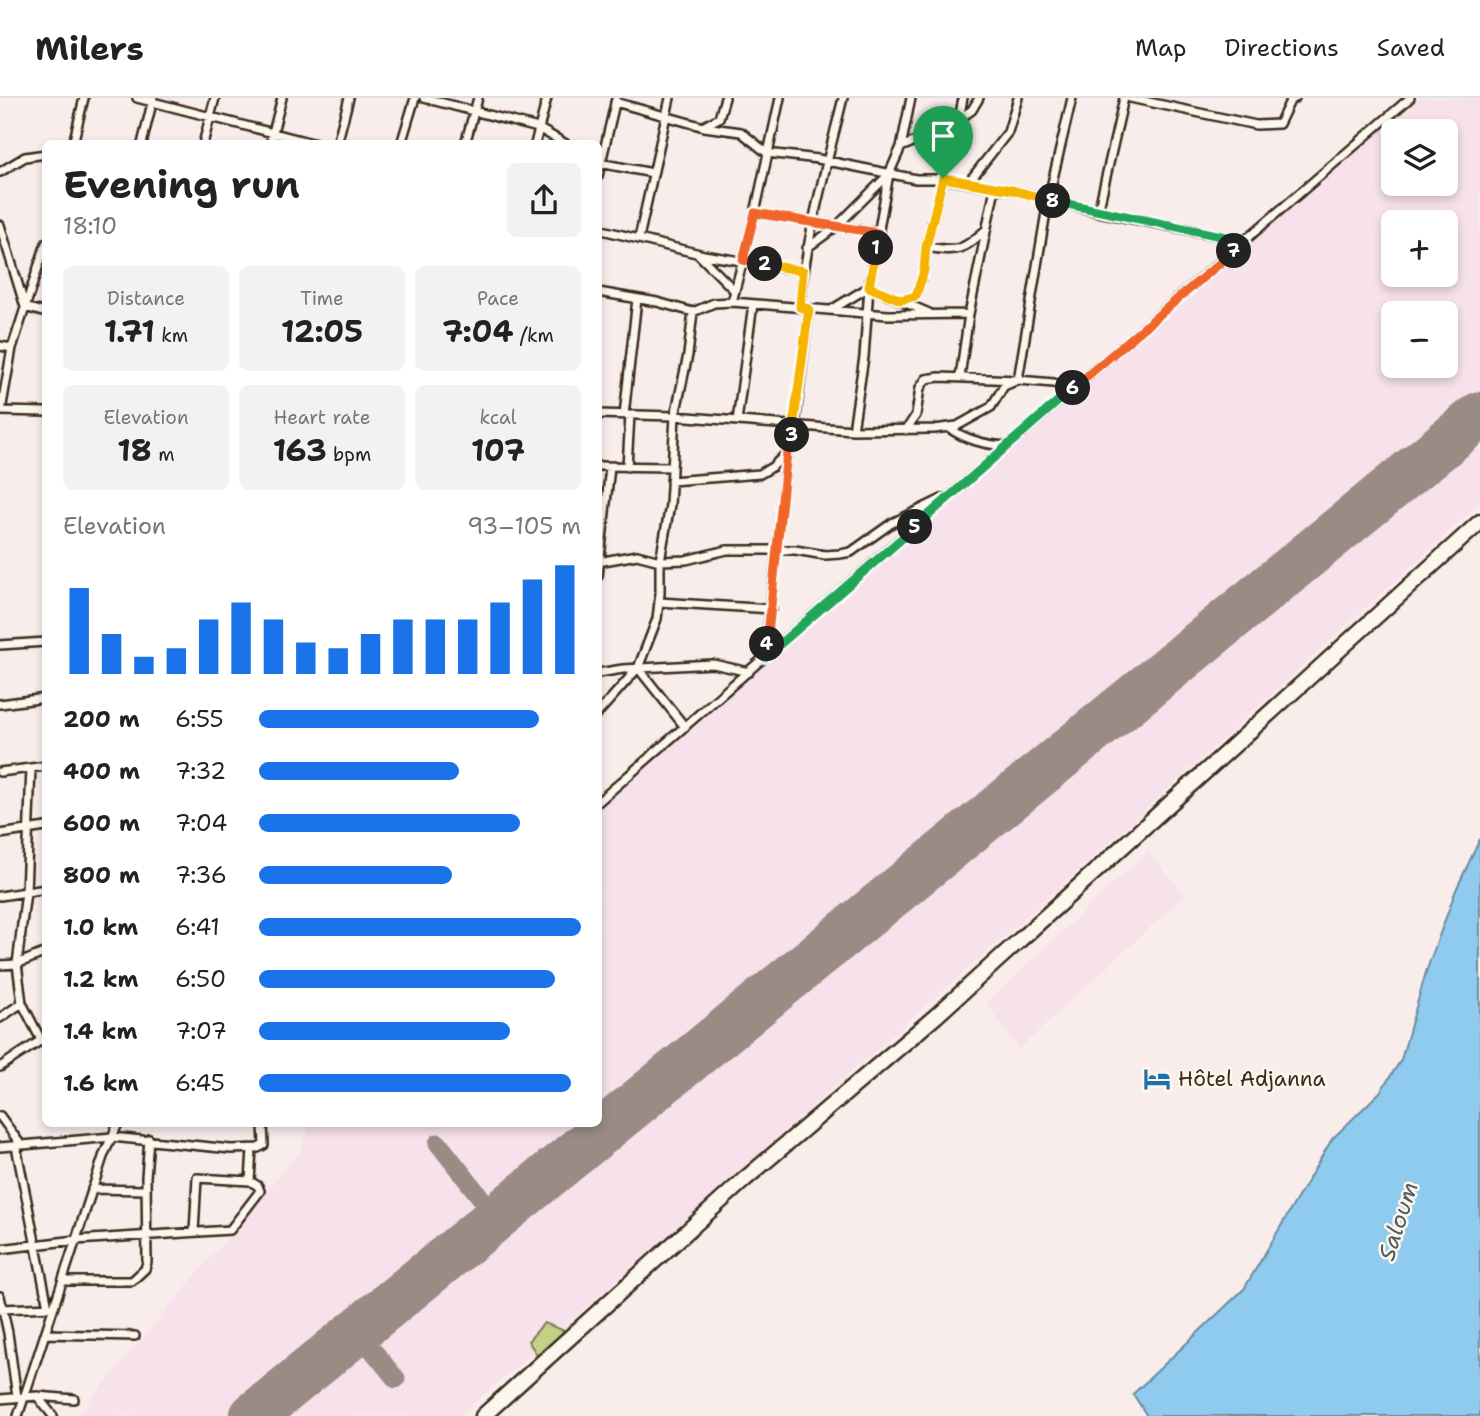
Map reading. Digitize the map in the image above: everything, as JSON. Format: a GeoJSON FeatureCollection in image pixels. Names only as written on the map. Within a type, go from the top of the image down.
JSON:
{"type":"FeatureCollection","features":[{"type":"Feature","properties":{"kind":"highway"},"geometry":{"type":"LineString","coordinates":[[483,1416],[745,1180],[936,1016],[1480,522]]}},
{"type":"Feature","properties":{"kind":"street"},"geometry":{"type":"LineString","coordinates":[[74,140],[84,98]]}},
{"type":"Feature","properties":{"kind":"street"},"geometry":{"type":"LineString","coordinates":[[137,98],[302,140]]}},
{"type":"Feature","properties":{"kind":"street"},"geometry":{"type":"LineString","coordinates":[[204,140],[215,98]]}},
{"type":"Feature","properties":{"kind":"street"},"geometry":{"type":"LineString","coordinates":[[271,140],[282,98]]}},
{"type":"Feature","properties":{"kind":"street"},"geometry":{"type":"LineString","coordinates":[[338,140],[349,98]]}},
{"type":"Feature","properties":{"kind":"street"},"geometry":{"type":"LineString","coordinates":[[402,140],[415,98]]}},
{"type":"Feature","properties":{"kind":"street"},"geometry":{"type":"LineString","coordinates":[[424,98],[538,128],[559,140]]}},
{"type":"Feature","properties":{"kind":"street"},"geometry":{"type":"LineString","coordinates":[[467,140],[478,98]]}},
{"type":"Feature","properties":{"kind":"street"},"geometry":{"type":"LineString","coordinates":[[536,140],[547,98]]}},
{"type":"Feature","properties":{"kind":"street"},"geometry":{"type":"LineString","coordinates":[[639,238],[670,98]]}},
{"type":"Feature","properties":{"kind":"street"},"geometry":{"type":"LineString","coordinates":[[704,127],[719,118],[725,98]]}},
{"type":"Feature","properties":{"kind":"street"},"geometry":{"type":"LineString","coordinates":[[732,302],[780,98]]}},
{"type":"Feature","properties":{"kind":"street"},"geometry":{"type":"LineString","coordinates":[[800,307],[812,221],[843,98]]}},
{"type":"Feature","properties":{"kind":"street"},"geometry":{"type":"LineString","coordinates":[[853,430],[864,357],[869,287],[878,233],[889,174],[901,147],[911,98]]}},
{"type":"Feature","properties":{"kind":"street"},"geometry":{"type":"LineString","coordinates":[[959,119],[963,98]]}},
{"type":"Feature","properties":{"kind":"street"},"geometry":{"type":"LineString","coordinates":[[901,147],[942,130],[972,110],[979,98]]}},
{"type":"Feature","properties":{"kind":"street"},"geometry":{"type":"LineString","coordinates":[[968,183],[1009,130],[1018,98]]}},
{"type":"Feature","properties":{"kind":"street"},"geometry":{"type":"LineString","coordinates":[[1018,380],[1048,200],[1072,98]]}},
{"type":"Feature","properties":{"kind":"street"},"geometry":{"type":"LineString","coordinates":[[1098,212],[1124,98]]}},
{"type":"Feature","properties":{"kind":"street"},"geometry":{"type":"LineString","coordinates":[[1130,98],[1256,125],[1279,124],[1290,101],[1295,98]]}},
{"type":"Feature","properties":{"kind":"street"},"geometry":{"type":"LineString","coordinates":[[602,799],[1070,390],[1410,98]]}},
{"type":"Feature","properties":{"kind":"street"},"geometry":{"type":"LineString","coordinates":[[143,140],[153,100]]}},
{"type":"Feature","properties":{"kind":"street"},"geometry":{"type":"LineString","coordinates":[[602,155],[615,100],[704,127],[741,132],[767,153],[916,179],[943,178],[1245,241]]}},
{"type":"Feature","properties":{"kind":"street"},"geometry":{"type":"LineString","coordinates":[[0,172],[25,157],[42,155]]}},
{"type":"Feature","properties":{"kind":"street"},"geometry":{"type":"LineString","coordinates":[[602,164],[653,173]]}},
{"type":"Feature","properties":{"kind":"street"},"geometry":{"type":"LineString","coordinates":[[807,248],[836,227],[889,174]]}},
{"type":"Feature","properties":{"kind":"street"},"geometry":{"type":"LineString","coordinates":[[901,300],[916,296],[924,271],[926,247],[943,178]]}},
{"type":"Feature","properties":{"kind":"street"},"geometry":{"type":"LineString","coordinates":[[960,377],[969,314],[995,188]]}},
{"type":"Feature","properties":{"kind":"street"},"geometry":{"type":"LineString","coordinates":[[755,213],[878,233]]}},
{"type":"Feature","properties":{"kind":"street"},"geometry":{"type":"LineString","coordinates":[[0,225],[25,307]]}},
{"type":"Feature","properties":{"kind":"street"},"geometry":{"type":"LineString","coordinates":[[926,247],[955,251],[970,243],[986,229]]}},
{"type":"Feature","properties":{"kind":"street"},"geometry":{"type":"LineString","coordinates":[[602,230],[698,254],[803,271]]}},
{"type":"Feature","properties":{"kind":"street"},"geometry":{"type":"LineString","coordinates":[[698,254],[735,291]]}},
{"type":"Feature","properties":{"kind":"street"},"geometry":{"type":"LineString","coordinates":[[42,264],[12,348],[1,411],[42,412]]}},
{"type":"Feature","properties":{"kind":"street"},"geometry":{"type":"LineString","coordinates":[[869,287],[933,314]]}},
{"type":"Feature","properties":{"kind":"street"},"geometry":{"type":"LineString","coordinates":[[831,311],[869,287]]}},
{"type":"Feature","properties":{"kind":"street"},"geometry":{"type":"LineString","coordinates":[[602,293],[692,312],[714,303],[732,302],[868,314],[969,314]]}},
{"type":"Feature","properties":{"kind":"street"},"geometry":{"type":"LineString","coordinates":[[627,467],[627,415],[637,299]]}},
{"type":"Feature","properties":{"kind":"street"},"geometry":{"type":"LineString","coordinates":[[737,421],[753,304]]}},
{"type":"Feature","properties":{"kind":"street"},"geometry":{"type":"LineString","coordinates":[[25,307],[42,312]]}},
{"type":"Feature","properties":{"kind":"street"},"geometry":{"type":"LineString","coordinates":[[765,657],[787,452],[795,425],[809,309]]}},
{"type":"Feature","properties":{"kind":"street"},"geometry":{"type":"LineString","coordinates":[[602,708],[638,668],[645,644],[656,625],[660,561],[667,528],[676,416],[688,355],[692,312]]}},
{"type":"Feature","properties":{"kind":"street"},"geometry":{"type":"LineString","coordinates":[[0,346],[12,348]]}},
{"type":"Feature","properties":{"kind":"street"},"geometry":{"type":"LineString","coordinates":[[906,430],[916,415],[920,388],[926,379],[960,377],[1018,380],[1054,383],[1070,390]]}},
{"type":"Feature","properties":{"kind":"street"},"geometry":{"type":"LineString","coordinates":[[602,414],[676,416],[853,430],[948,428],[991,407],[1004,386],[1018,380]]}},
{"type":"Feature","properties":{"kind":"street"},"geometry":{"type":"LineString","coordinates":[[948,428],[959,435],[985,443],[1007,446]]}},
{"type":"Feature","properties":{"kind":"street"},"geometry":{"type":"LineString","coordinates":[[671,481],[760,474],[772,467],[787,452]]}},
{"type":"Feature","properties":{"kind":"street"},"geometry":{"type":"LineString","coordinates":[[602,466],[672,467]]}},
{"type":"Feature","properties":{"kind":"street"},"geometry":{"type":"LineString","coordinates":[[602,536],[610,467]]}},
{"type":"Feature","properties":{"kind":"street"},"geometry":{"type":"LineString","coordinates":[[602,561],[637,555],[660,561],[686,559],[727,550],[795,550],[825,555],[851,552],[892,523],[953,494]]}},
{"type":"Feature","properties":{"kind":"street"},"geometry":{"type":"LineString","coordinates":[[659,602],[772,609]]}},
{"type":"Feature","properties":{"kind":"street"},"geometry":{"type":"LineString","coordinates":[[0,645],[42,642]]}},
{"type":"Feature","properties":{"kind":"street"},"geometry":{"type":"LineString","coordinates":[[602,672],[713,664],[749,672]]}},
{"type":"Feature","properties":{"kind":"street"},"geometry":{"type":"LineString","coordinates":[[638,668],[685,727]]}},
{"type":"Feature","properties":{"kind":"street"},"geometry":{"type":"LineString","coordinates":[[0,704],[42,699]]}},
{"type":"Feature","properties":{"kind":"street"},"geometry":{"type":"LineString","coordinates":[[0,772],[42,767]]}},
{"type":"Feature","properties":{"kind":"street"},"geometry":{"type":"LineString","coordinates":[[31,768],[26,892],[17,964],[22,1003],[42,1038]]}},
{"type":"Feature","properties":{"kind":"street"},"geometry":{"type":"LineString","coordinates":[[0,834],[42,828]]}},
{"type":"Feature","properties":{"kind":"street"},"geometry":{"type":"LineString","coordinates":[[0,896],[42,890]]}},
{"type":"Feature","properties":{"kind":"street"},"geometry":{"type":"LineString","coordinates":[[0,965],[17,964],[42,954]]}},
{"type":"Feature","properties":{"kind":"street"},"geometry":{"type":"LineString","coordinates":[[0,1018],[22,1003]]}},
{"type":"Feature","properties":{"kind":"street"},"geometry":{"type":"LineString","coordinates":[[0,1067],[42,1042]]}},
{"type":"Feature","properties":{"kind":"street"},"geometry":{"type":"LineString","coordinates":[[0,1116],[19,1146],[36,1244],[51,1307]]}},
{"type":"Feature","properties":{"kind":"street"},"geometry":{"type":"LineString","coordinates":[[18,1416],[51,1307],[63,1281],[92,1189],[117,1127]]}},
{"type":"Feature","properties":{"kind":"street"},"geometry":{"type":"LineString","coordinates":[[0,1147],[112,1137],[252,1149],[264,1145],[263,1127]]}},
{"type":"Feature","properties":{"kind":"street"},"geometry":{"type":"LineString","coordinates":[[63,1281],[136,1280],[146,1266],[149,1139]]}},
{"type":"Feature","properties":{"kind":"street"},"geometry":{"type":"LineString","coordinates":[[250,1181],[252,1149]]}},
{"type":"Feature","properties":{"kind":"street"},"geometry":{"type":"LineString","coordinates":[[0,1249],[76,1240],[230,1230],[260,1191],[258,1186],[250,1181],[197,1178],[194,1232]]}},
{"type":"Feature","properties":{"kind":"street"},"geometry":{"type":"LineString","coordinates":[[92,1189],[146,1190]]}},
{"type":"Feature","properties":{"kind":"street"},"geometry":{"type":"LineString","coordinates":[[0,1296],[15,1371],[17,1397]]}},
{"type":"Feature","properties":{"kind":"street"},"geometry":{"type":"LineString","coordinates":[[1,1309],[51,1307]]}},
{"type":"Feature","properties":{"kind":"street"},"geometry":{"type":"LineString","coordinates":[[45,1334],[135,1336]]}},
{"type":"Feature","properties":{"kind":"street"},"geometry":{"type":"LineString","coordinates":[[0,1399],[26,1396],[74,1399]]}},
{"type":"Feature","properties":{"kind":"street"},"geometry":{"type":"LineString","coordinates":[[37,1396],[53,1416]]}},
{"type":"Feature","properties":{"kind":"shaded area"},"geometry":{"type":"Polygon","coordinates":[[[1420,98],[1480,98],[1480,503],[1098,853],[568,1323],[459,1416],[77,1416],[301,1150],[309,1127],[602,1127],[602,802],[1381,132],[1381,196],[1458,196],[1458,119],[1396,119],[1420,98]]]}},
{"type":"Feature","properties":{"kind":"shaded area"},"geometry":{"type":"Polygon","coordinates":[[[1148,851],[1185,895],[1019,1049],[986,1003],[1148,851]]]}},
{"type":"Feature","properties":{"kind":"green space"},"geometry":{"type":"Polygon","coordinates":[[[544,1323],[565,1331],[566,1340],[540,1359],[528,1341],[544,1323]]]}},
{"type":"Feature","properties":{"kind":"water","name":"Saloum"},"geometry":{"type":"Polygon","coordinates":[[[1480,839],[1480,1416],[1147,1416],[1133,1394],[1244,1289],[1332,1139],[1380,1092],[1401,1060],[1426,972],[1456,890],[1480,839]]]}},
{"type":"Feature","properties":{"kind":"taxiway"},"geometry":{"type":"LineString","coordinates":[[438,1143],[496,1217]]}},
{"type":"Feature","properties":{"kind":"taxiway"},"geometry":{"type":"LineString","coordinates":[[357,1331],[396,1379]]}},
{"type":"Feature","properties":{"kind":"runway"},"geometry":{"type":"LineString","coordinates":[[253,1416],[1480,415]]}},
{"type":"Feature","properties":{"kind":"place","name":"Hôtel Adjanna"},"geometry":{"type":"Point","coordinates":[1157,1079]}},
{"type":"Feature","properties":{"kind":"route"},"geometry":{"type":"LineString","coordinates":[[943,178],[1012,190],[1098,212],[1245,241],[765,657],[787,452],[795,425],[809,309],[800,307],[803,271],[743,260],[755,213],[878,233],[869,287],[901,300],[916,296],[924,271],[926,247],[943,178]]}}]}
